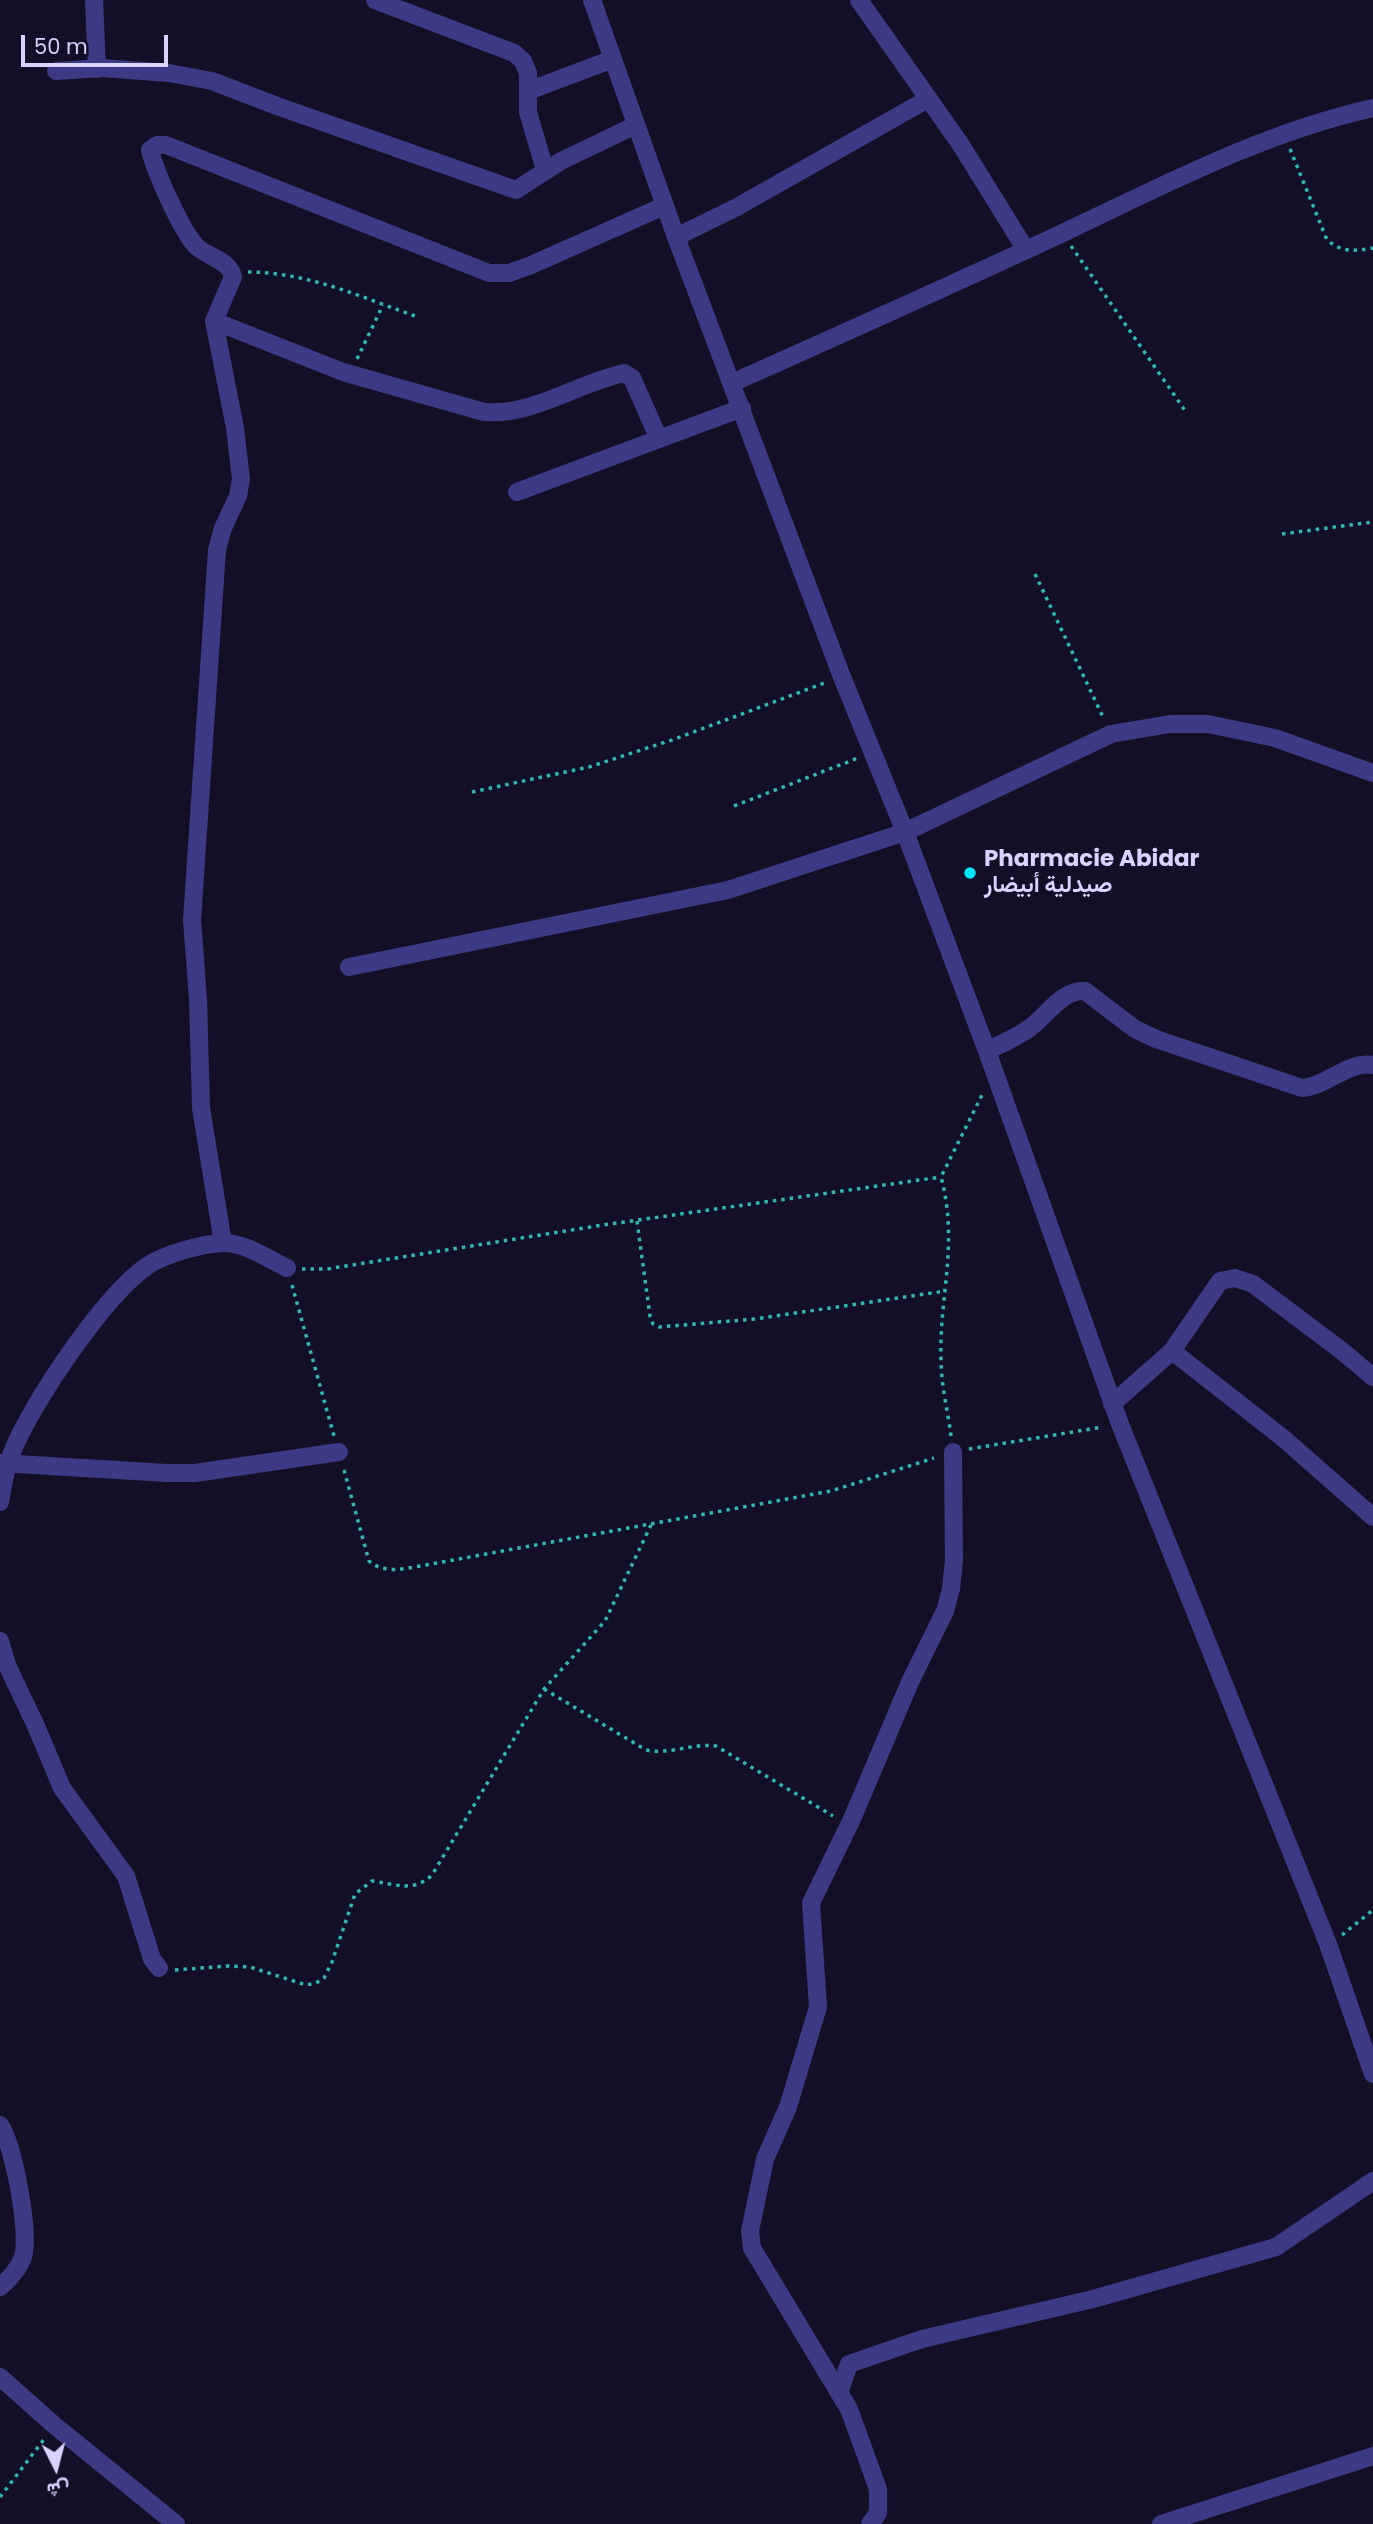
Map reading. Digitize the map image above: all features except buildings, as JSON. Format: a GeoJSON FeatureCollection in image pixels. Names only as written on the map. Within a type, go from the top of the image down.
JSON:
{"type":"FeatureCollection","features":[{"type":"Feature","properties":{"kind":"street"},"geometry":{"type":"LineString","coordinates":[[94,0],[97,69]]}},
{"type":"Feature","properties":{"kind":"street"},"geometry":{"type":"LineString","coordinates":[[375,0],[514,53],[523,61],[528,73],[528,112],[545,170]]}},
{"type":"Feature","properties":{"kind":"street"},"geometry":{"type":"LineString","coordinates":[[592,0],[664,206],[987,1051],[1112,1404],[1328,1944],[1373,2074]]}},
{"type":"Feature","properties":{"kind":"street"},"geometry":{"type":"LineString","coordinates":[[859,0],[961,145],[1026,250]]}},
{"type":"Feature","properties":{"kind":"street"},"geometry":{"type":"LineString","coordinates":[[528,91],[613,59]]}},
{"type":"Feature","properties":{"kind":"street"},"geometry":{"type":"LineString","coordinates":[[56,71],[97,69],[169,73],[212,81],[509,189],[520,188],[545,170],[636,125]]}},
{"type":"Feature","properties":{"kind":"street"},"geometry":{"type":"LineString","coordinates":[[676,237],[737,207],[928,99]]}},
{"type":"Feature","properties":{"kind":"street"},"geometry":{"type":"LineString","coordinates":[[732,383],[1212,163],[1284,134],[1344,114],[1373,108]]}},
{"type":"Feature","properties":{"kind":"street"},"geometry":{"type":"LineString","coordinates":[[223,1243],[201,1108],[198,999],[192,920],[218,550],[223,528],[239,496],[241,479],[235,428],[214,321],[229,288],[232,272],[229,267],[197,246],[185,230],[150,150],[157,145],[166,145],[489,273],[509,272],[528,266],[664,206]]}},
{"type":"Feature","properties":{"kind":"street"},"geometry":{"type":"LineString","coordinates":[[214,321],[349,374],[470,410],[492,412],[523,407],[624,373],[632,378],[659,439]]}},
{"type":"Feature","properties":{"kind":"street"},"geometry":{"type":"LineString","coordinates":[[517,492],[742,408]]}},
{"type":"Feature","properties":{"kind":"street"},"geometry":{"type":"LineString","coordinates":[[349,967],[728,890],[905,832],[1111,734],[1170,724],[1208,724],[1275,738],[1373,773]]}},
{"type":"Feature","properties":{"kind":"street"},"geometry":{"type":"LineString","coordinates":[[987,1051],[1031,1027],[1076,990],[1085,991],[1135,1029],[1156,1039],[1302,1088],[1313,1087],[1358,1065],[1373,1065]]}},
{"type":"Feature","properties":{"kind":"street"},"geometry":{"type":"LineString","coordinates":[[0,1502],[4,1463],[41,1399],[72,1351],[118,1291],[148,1265],[178,1252],[223,1243],[237,1245],[287,1268]]}},
{"type":"Feature","properties":{"kind":"street"},"geometry":{"type":"LineString","coordinates":[[1112,1404],[1172,1352],[1220,1281],[1235,1279],[1253,1284],[1342,1350],[1373,1377]]}},
{"type":"Feature","properties":{"kind":"street"},"geometry":{"type":"LineString","coordinates":[[1172,1352],[1283,1438],[1373,1517]]}},
{"type":"Feature","properties":{"kind":"street"},"geometry":{"type":"LineString","coordinates":[[4,1463],[167,1474],[195,1473],[339,1452]]}},
{"type":"Feature","properties":{"kind":"street"},"geometry":{"type":"LineString","coordinates":[[870,2524],[878,2513],[877,2489],[849,2409],[752,2248],[750,2231],[765,2160],[788,2107],[818,2007],[811,1903],[910,1682],[945,1611],[951,1589],[954,1560],[953,1452]]}},
{"type":"Feature","properties":{"kind":"street"},"geometry":{"type":"LineString","coordinates":[[0,1641],[7,1664],[62,1788],[126,1876],[152,1959],[159,1968]]}},
{"type":"Feature","properties":{"kind":"street"},"geometry":{"type":"LineString","coordinates":[[0,2125],[15,2162],[25,2237],[23,2256],[15,2274],[0,2287]]}},
{"type":"Feature","properties":{"kind":"street"},"geometry":{"type":"LineString","coordinates":[[839,2393],[849,2364],[922,2339],[1093,2299],[1276,2247],[1373,2181]]}},
{"type":"Feature","properties":{"kind":"street"},"geometry":{"type":"LineString","coordinates":[[0,2377],[54,2425],[176,2524]]}},
{"type":"Feature","properties":{"kind":"street"},"geometry":{"type":"LineString","coordinates":[[1161,2524],[1373,2456]]}},
{"type":"Feature","properties":{"kind":"path"},"geometry":{"type":"LineString","coordinates":[[1284,134],[1327,240],[1348,252],[1373,248]]}},
{"type":"Feature","properties":{"kind":"path"},"geometry":{"type":"LineString","coordinates":[[1062,233],[1186,412]]}},
{"type":"Feature","properties":{"kind":"path"},"geometry":{"type":"LineString","coordinates":[[232,272],[260,272],[297,277],[335,287],[415,316]]}},
{"type":"Feature","properties":{"kind":"path"},"geometry":{"type":"LineString","coordinates":[[349,374],[383,305]]}},
{"type":"Feature","properties":{"kind":"path"},"geometry":{"type":"LineString","coordinates":[[1282,534],[1373,522]]}},
{"type":"Feature","properties":{"kind":"path"},"geometry":{"type":"LineString","coordinates":[[1035,575],[1111,734]]}},
{"type":"Feature","properties":{"kind":"path"},"geometry":{"type":"LineString","coordinates":[[472,792],[589,767],[675,739],[842,677]]}},
{"type":"Feature","properties":{"kind":"path"},"geometry":{"type":"LineString","coordinates":[[734,806],[873,752]]}},
{"type":"Feature","properties":{"kind":"path"},"geometry":{"type":"LineString","coordinates":[[953,1452],[941,1361],[950,1230],[948,1204],[941,1177],[976,1104],[995,1076]]}},
{"type":"Feature","properties":{"kind":"path"},"geometry":{"type":"LineString","coordinates":[[941,1177],[637,1220],[327,1269],[287,1268],[369,1561],[377,1568],[388,1570],[426,1565],[831,1491],[953,1452],[1120,1424]]}},
{"type":"Feature","properties":{"kind":"path"},"geometry":{"type":"LineString","coordinates":[[637,1220],[650,1316],[653,1324],[659,1326],[755,1319],[946,1291]]}},
{"type":"Feature","properties":{"kind":"path"},"geometry":{"type":"LineString","coordinates":[[159,1968],[172,1970],[250,1967],[306,1985],[324,1978],[355,1894],[373,1881],[413,1887],[422,1885],[432,1875],[544,1689],[605,1621],[652,1523]]}},
{"type":"Feature","properties":{"kind":"path"},"geometry":{"type":"LineString","coordinates":[[544,1689],[646,1750],[659,1753],[702,1744],[716,1745],[848,1825]]}},
{"type":"Feature","properties":{"kind":"path"},"geometry":{"type":"LineString","coordinates":[[1328,1944],[1373,1910]]}},
{"type":"Feature","properties":{"kind":"path"},"geometry":{"type":"LineString","coordinates":[[0,2497],[54,2425]]}},
{"type":"Feature","properties":{"kind":"place","name":"Pharmacie Abidar صيدلية أبيضار"},"geometry":{"type":"Point","coordinates":[970,873]}}]}
